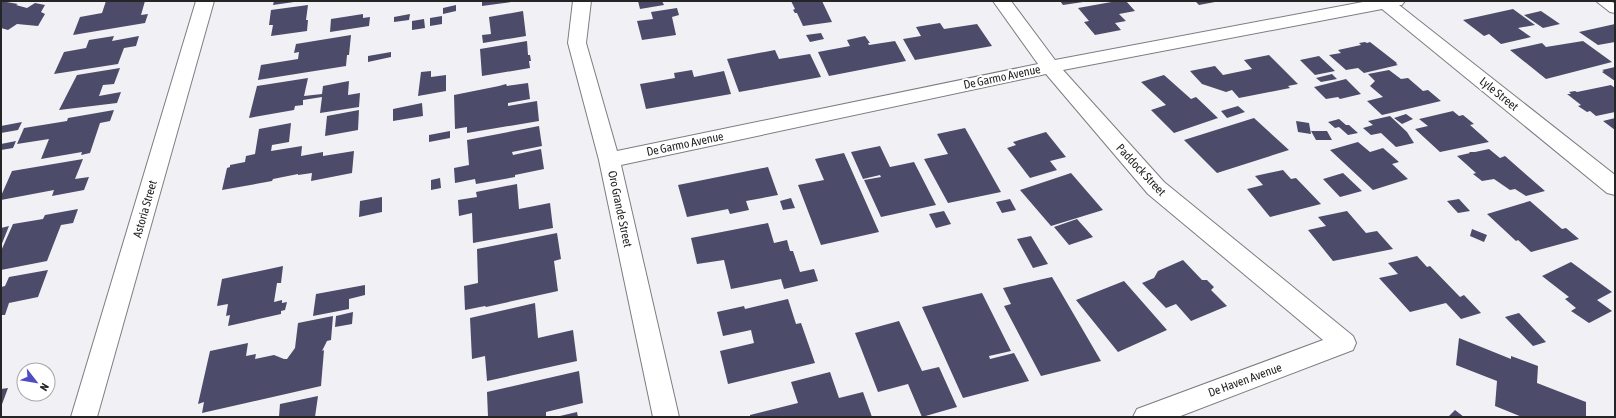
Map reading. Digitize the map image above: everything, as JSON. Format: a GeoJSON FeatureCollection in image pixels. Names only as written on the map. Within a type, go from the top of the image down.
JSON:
{"type":"FeatureCollection","features":[{"type":"Feature","properties":{"kind":"street","name":"Astoria Street"},"geometry":{"type":"LineString","coordinates":[[84,417],[205,1]]}},
{"type":"Feature","properties":{"kind":"street","name":"Oro Grande Street"},"geometry":{"type":"LineString","coordinates":[[582,1],[577,43],[609,160],[666,417]]}},
{"type":"Feature","properties":{"kind":"street","name":"Paddock Street"},"geometry":{"type":"LineString","coordinates":[[1002,1],[1050,67],[1156,188],[1344,343]]}},
{"type":"Feature","properties":{"kind":"street","name":"De Garmo Avenue"},"geometry":{"type":"LineString","coordinates":[[609,160],[1050,67],[1388,2]]}},
{"type":"Feature","properties":{"kind":"street","name":"Lyle Street"},"geometry":{"type":"LineString","coordinates":[[1388,2],[1615,187]]}},
{"type":"Feature","properties":{"kind":"street","name":"De Haven Avenue"},"geometry":{"type":"LineString","coordinates":[[1146,417],[1344,343]]}},
{"type":"Feature","properties":{"kind":"lane"},"geometry":{"type":"LineString","coordinates":[[1602,1],[1615,10]]}},
{"type":"Feature","properties":{"kind":"building"},"geometry":{"type":"Polygon","coordinates":[[[1,1],[18,4],[16,5],[27,8],[35,3],[45,5],[41,12],[45,14],[38,26],[17,24],[8,30],[1,28],[1,1]]]}},
{"type":"Feature","properties":{"kind":"building"},"geometry":{"type":"Polygon","coordinates":[[[106,1],[145,1],[141,15],[148,14],[145,23],[73,35],[80,17],[102,13],[106,1]]]}},
{"type":"Feature","properties":{"kind":"building"},"geometry":{"type":"Polygon","coordinates":[[[274,1],[294,1],[294,2],[273,5],[274,1]]]}},
{"type":"Feature","properties":{"kind":"building"},"geometry":{"type":"Polygon","coordinates":[[[482,1],[511,1],[511,2],[482,6],[482,1]]]}},
{"type":"Feature","properties":{"kind":"building"},"geometry":{"type":"Polygon","coordinates":[[[638,1],[662,1],[664,5],[640,9],[638,1]]]}},
{"type":"Feature","properties":{"kind":"building"},"geometry":{"type":"Polygon","coordinates":[[[791,1],[822,1],[832,22],[803,26],[797,13],[793,10],[795,9],[791,1]]]}},
{"type":"Feature","properties":{"kind":"building"},"geometry":{"type":"Polygon","coordinates":[[[1060,1],[1083,1],[1083,2],[1063,5],[1060,1]]]}},
{"type":"Feature","properties":{"kind":"building"},"geometry":{"type":"Polygon","coordinates":[[[1117,1],[1126,1],[1135,11],[1119,14],[1126,21],[1115,23],[1121,30],[1095,35],[1084,22],[1089,21],[1078,8],[1117,1]]]}},
{"type":"Feature","properties":{"kind":"building"},"geometry":{"type":"Polygon","coordinates":[[[1195,1],[1215,1],[1215,2],[1199,5],[1195,1]]]}},
{"type":"Feature","properties":{"kind":"building"},"geometry":{"type":"Polygon","coordinates":[[[308,5],[306,20],[308,20],[307,31],[271,36],[273,25],[269,25],[271,10],[308,5]]]}},
{"type":"Feature","properties":{"kind":"building"},"geometry":{"type":"Polygon","coordinates":[[[456,5],[456,11],[443,14],[443,8],[456,5]]]}},
{"type":"Feature","properties":{"kind":"building"},"geometry":{"type":"Polygon","coordinates":[[[677,8],[679,15],[672,17],[676,35],[642,40],[637,21],[653,19],[651,12],[677,8]]]}},
{"type":"Feature","properties":{"kind":"building"},"geometry":{"type":"Polygon","coordinates":[[[1513,9],[1535,25],[1518,28],[1531,37],[1501,44],[1489,34],[1484,36],[1463,20],[1513,9]]]}},
{"type":"Feature","properties":{"kind":"building"},"geometry":{"type":"Polygon","coordinates":[[[523,11],[526,36],[483,43],[482,35],[491,34],[489,17],[523,11]]]}},
{"type":"Feature","properties":{"kind":"building"},"geometry":{"type":"Polygon","coordinates":[[[1541,11],[1560,24],[1543,28],[1524,15],[1541,11]]]}},
{"type":"Feature","properties":{"kind":"building"},"geometry":{"type":"Polygon","coordinates":[[[363,14],[363,18],[370,17],[369,26],[330,32],[331,19],[363,14]]]}},
{"type":"Feature","properties":{"kind":"building"},"geometry":{"type":"Polygon","coordinates":[[[410,14],[409,20],[394,22],[394,17],[410,14]]]}},
{"type":"Feature","properties":{"kind":"building"},"geometry":{"type":"Polygon","coordinates":[[[442,16],[442,24],[430,26],[430,18],[442,16]]]}},
{"type":"Feature","properties":{"kind":"building"},"geometry":{"type":"Polygon","coordinates":[[[424,19],[425,28],[412,30],[412,21],[424,19]]]}},
{"type":"Feature","properties":{"kind":"building"},"geometry":{"type":"Polygon","coordinates":[[[940,23],[944,29],[977,24],[992,46],[915,60],[903,39],[921,36],[916,27],[940,23]]]}},
{"type":"Feature","properties":{"kind":"building"},"geometry":{"type":"Polygon","coordinates":[[[1615,24],[1615,42],[1598,45],[1579,32],[1615,24]]]}},
{"type":"Feature","properties":{"kind":"building"},"geometry":{"type":"Polygon","coordinates":[[[821,33],[824,39],[810,42],[806,35],[821,33]]]}},
{"type":"Feature","properties":{"kind":"building"},"geometry":{"type":"Polygon","coordinates":[[[351,35],[349,55],[347,55],[346,66],[258,80],[261,65],[298,59],[299,52],[294,53],[296,44],[351,35]]]}},
{"type":"Feature","properties":{"kind":"building"},"geometry":{"type":"Polygon","coordinates":[[[114,36],[112,41],[139,36],[136,46],[124,48],[118,64],[54,74],[64,52],[86,48],[89,40],[114,36]]]}},
{"type":"Feature","properties":{"kind":"building"},"geometry":{"type":"Polygon","coordinates":[[[865,36],[870,43],[868,43],[869,45],[895,41],[906,61],[829,76],[818,52],[850,46],[847,40],[865,36]]]}},
{"type":"Feature","properties":{"kind":"building"},"geometry":{"type":"Polygon","coordinates":[[[527,41],[528,55],[530,55],[531,61],[529,61],[530,68],[482,76],[480,49],[527,41]]]}},
{"type":"Feature","properties":{"kind":"building"},"geometry":{"type":"Polygon","coordinates":[[[1583,41],[1612,62],[1546,79],[1510,50],[1542,43],[1546,47],[1583,41]]]}},
{"type":"Feature","properties":{"kind":"building"},"geometry":{"type":"Polygon","coordinates":[[[1370,42],[1398,65],[1364,73],[1358,68],[1346,70],[1329,55],[1341,53],[1338,50],[1361,45],[1359,43],[1370,42]]]}},
{"type":"Feature","properties":{"kind":"building"},"geometry":{"type":"Polygon","coordinates":[[[775,50],[779,59],[810,54],[821,77],[739,92],[727,59],[775,50]]]}},
{"type":"Feature","properties":{"kind":"building"},"geometry":{"type":"Polygon","coordinates":[[[391,52],[391,57],[368,62],[368,56],[391,52]]]}},
{"type":"Feature","properties":{"kind":"building"},"geometry":{"type":"Polygon","coordinates":[[[1269,55],[1298,84],[1288,86],[1290,88],[1239,98],[1232,90],[1226,92],[1202,84],[1190,71],[1215,66],[1223,75],[1252,69],[1244,60],[1269,55]]]}},
{"type":"Feature","properties":{"kind":"building"},"geometry":{"type":"Polygon","coordinates":[[[1319,56],[1335,71],[1315,75],[1300,60],[1319,56]]]}},
{"type":"Feature","properties":{"kind":"building"},"geometry":{"type":"Polygon","coordinates":[[[1615,67],[1615,81],[1602,72],[1604,71],[1602,70],[1615,67]]]}},
{"type":"Feature","properties":{"kind":"building"},"geometry":{"type":"Polygon","coordinates":[[[120,68],[114,84],[103,85],[99,96],[121,92],[117,103],[59,110],[77,75],[120,68]]]}},
{"type":"Feature","properties":{"kind":"building"},"geometry":{"type":"Polygon","coordinates":[[[692,70],[694,77],[724,71],[731,94],[646,109],[640,84],[675,78],[674,73],[692,70]]]}},
{"type":"Feature","properties":{"kind":"building"},"geometry":{"type":"Polygon","coordinates":[[[1389,70],[1401,79],[1408,78],[1423,91],[1428,90],[1441,101],[1382,115],[1367,101],[1383,97],[1370,86],[1375,81],[1368,74],[1389,70]]]}},
{"type":"Feature","properties":{"kind":"building"},"geometry":{"type":"Polygon","coordinates":[[[431,71],[431,77],[446,75],[446,91],[418,96],[421,72],[431,71]]]}},
{"type":"Feature","properties":{"kind":"building"},"geometry":{"type":"Polygon","coordinates":[[[1332,74],[1337,79],[1321,82],[1316,78],[1332,74]]]}},
{"type":"Feature","properties":{"kind":"building"},"geometry":{"type":"Polygon","coordinates":[[[1164,75],[1191,99],[1196,97],[1218,118],[1174,133],[1151,110],[1166,105],[1141,82],[1164,75]]]}},
{"type":"Feature","properties":{"kind":"building"},"geometry":{"type":"Polygon","coordinates":[[[308,78],[304,96],[322,94],[323,86],[349,81],[348,95],[360,93],[359,107],[320,113],[322,97],[303,100],[303,105],[295,106],[294,110],[249,118],[257,86],[308,78]]]}},
{"type":"Feature","properties":{"kind":"building"},"geometry":{"type":"Polygon","coordinates":[[[1346,79],[1361,94],[1340,99],[1338,97],[1326,99],[1314,87],[1346,79]]]}},
{"type":"Feature","properties":{"kind":"building"},"geometry":{"type":"Polygon","coordinates":[[[528,83],[530,99],[508,103],[508,106],[537,101],[539,121],[467,133],[467,127],[455,129],[454,95],[506,84],[507,86],[528,83]]]}},
{"type":"Feature","properties":{"kind":"building"},"geometry":{"type":"Polygon","coordinates":[[[1611,85],[1615,88],[1615,112],[1596,116],[1590,111],[1587,112],[1578,106],[1581,105],[1567,94],[1571,94],[1569,92],[1577,92],[1611,85]]]}},
{"type":"Feature","properties":{"kind":"building"},"geometry":{"type":"Polygon","coordinates":[[[422,103],[423,116],[393,121],[393,109],[422,103]]]}},
{"type":"Feature","properties":{"kind":"building"},"geometry":{"type":"Polygon","coordinates":[[[1238,106],[1245,112],[1227,118],[1221,111],[1238,106]]]}},
{"type":"Feature","properties":{"kind":"building"},"geometry":{"type":"Polygon","coordinates":[[[114,110],[110,121],[100,123],[90,153],[81,155],[82,152],[41,159],[49,139],[17,144],[24,128],[67,121],[68,118],[114,110]]]}},
{"type":"Feature","properties":{"kind":"building"},"geometry":{"type":"Polygon","coordinates":[[[359,110],[358,130],[325,136],[327,116],[359,110]]]}},
{"type":"Feature","properties":{"kind":"building"},"geometry":{"type":"Polygon","coordinates":[[[1453,111],[1459,116],[1463,115],[1474,124],[1470,125],[1489,142],[1440,152],[1415,129],[1428,126],[1419,119],[1453,111]]]}},
{"type":"Feature","properties":{"kind":"building"},"geometry":{"type":"Polygon","coordinates":[[[1406,114],[1413,119],[1402,124],[1394,118],[1406,114]]]}},
{"type":"Feature","properties":{"kind":"building"},"geometry":{"type":"Polygon","coordinates":[[[1390,116],[1407,132],[1414,143],[1396,147],[1381,133],[1371,135],[1363,128],[1373,125],[1368,121],[1390,116]]]}},
{"type":"Feature","properties":{"kind":"building"},"geometry":{"type":"Polygon","coordinates":[[[1254,118],[1289,150],[1217,173],[1184,140],[1254,118]]]}},
{"type":"Feature","properties":{"kind":"building"},"geometry":{"type":"Polygon","coordinates":[[[1615,118],[1615,130],[1603,121],[1615,118]]]}},
{"type":"Feature","properties":{"kind":"building"},"geometry":{"type":"Polygon","coordinates":[[[1339,119],[1358,133],[1348,135],[1339,127],[1335,128],[1328,122],[1339,119]]]}},
{"type":"Feature","properties":{"kind":"building"},"geometry":{"type":"Polygon","coordinates":[[[1296,121],[1309,123],[1311,134],[1298,132],[1296,121]]]}},
{"type":"Feature","properties":{"kind":"building"},"geometry":{"type":"Polygon","coordinates":[[[22,122],[18,130],[1,133],[1,126],[22,122]]]}},
{"type":"Feature","properties":{"kind":"building"},"geometry":{"type":"Polygon","coordinates":[[[291,123],[289,142],[272,145],[271,151],[302,146],[301,156],[323,152],[323,156],[354,151],[352,173],[311,181],[312,173],[298,174],[273,179],[272,181],[222,190],[227,168],[230,167],[230,165],[245,162],[246,156],[255,154],[259,129],[291,123]]]}},
{"type":"Feature","properties":{"kind":"building"},"geometry":{"type":"Polygon","coordinates":[[[539,126],[542,146],[512,152],[513,155],[541,149],[544,169],[515,175],[515,177],[476,184],[475,179],[455,183],[454,168],[469,165],[467,140],[539,126]]]}},
{"type":"Feature","properties":{"kind":"building"},"geometry":{"type":"Polygon","coordinates":[[[965,128],[1001,192],[948,203],[924,159],[948,154],[937,134],[965,128]]]}},
{"type":"Feature","properties":{"kind":"building"},"geometry":{"type":"Polygon","coordinates":[[[450,131],[450,138],[429,142],[429,135],[450,131]]]}},
{"type":"Feature","properties":{"kind":"building"},"geometry":{"type":"Polygon","coordinates":[[[1311,131],[1327,131],[1332,140],[1316,140],[1311,131]]]}},
{"type":"Feature","properties":{"kind":"building"},"geometry":{"type":"Polygon","coordinates":[[[1046,132],[1066,157],[1050,161],[1057,170],[1030,178],[1007,148],[1016,145],[1013,142],[1046,132]]]}},
{"type":"Feature","properties":{"kind":"building"},"geometry":{"type":"Polygon","coordinates":[[[16,141],[13,148],[1,150],[1,144],[16,141]]]}},
{"type":"Feature","properties":{"kind":"building"},"geometry":{"type":"Polygon","coordinates":[[[1358,142],[1370,152],[1383,148],[1399,162],[1392,164],[1408,179],[1373,190],[1330,150],[1358,142]]]}},
{"type":"Feature","properties":{"kind":"building"},"geometry":{"type":"Polygon","coordinates":[[[880,146],[890,167],[914,162],[936,205],[881,217],[864,180],[881,177],[880,175],[863,179],[851,152],[880,146]]]}},
{"type":"Feature","properties":{"kind":"building"},"geometry":{"type":"Polygon","coordinates":[[[1489,149],[1500,158],[1505,156],[1545,191],[1526,196],[1515,189],[1510,190],[1494,179],[1482,181],[1473,174],[1476,173],[1457,156],[1470,153],[1469,152],[1489,149]]]}},
{"type":"Feature","properties":{"kind":"building"},"geometry":{"type":"Polygon","coordinates":[[[844,153],[879,232],[821,245],[798,185],[824,180],[815,159],[844,153]]]}},
{"type":"Feature","properties":{"kind":"building"},"geometry":{"type":"Polygon","coordinates":[[[83,159],[75,179],[89,177],[84,190],[52,196],[54,190],[1,200],[1,196],[12,171],[83,159]]]}},
{"type":"Feature","properties":{"kind":"building"},"geometry":{"type":"Polygon","coordinates":[[[768,167],[778,195],[746,201],[749,210],[730,214],[728,209],[687,217],[678,185],[768,167]]]}},
{"type":"Feature","properties":{"kind":"building"},"geometry":{"type":"Polygon","coordinates":[[[1283,170],[1291,179],[1296,178],[1321,204],[1270,217],[1247,189],[1263,185],[1255,176],[1283,170]]]}},
{"type":"Feature","properties":{"kind":"building"},"geometry":{"type":"Polygon","coordinates":[[[1071,173],[1103,210],[1051,226],[1020,190],[1071,173]]]}},
{"type":"Feature","properties":{"kind":"building"},"geometry":{"type":"Polygon","coordinates":[[[1343,173],[1362,191],[1340,197],[1323,179],[1343,173]]]}},
{"type":"Feature","properties":{"kind":"building"},"geometry":{"type":"Polygon","coordinates":[[[440,178],[441,188],[431,190],[431,180],[440,178]]]}},
{"type":"Feature","properties":{"kind":"building"},"geometry":{"type":"Polygon","coordinates":[[[517,184],[519,209],[550,203],[553,228],[473,243],[472,213],[459,216],[458,200],[477,197],[476,192],[517,184]]]}},
{"type":"Feature","properties":{"kind":"building"},"geometry":{"type":"Polygon","coordinates":[[[382,197],[382,212],[359,217],[360,201],[382,197]]]}},
{"type":"Feature","properties":{"kind":"building"},"geometry":{"type":"Polygon","coordinates":[[[791,198],[795,208],[783,210],[780,201],[791,198]]]}},
{"type":"Feature","properties":{"kind":"building"},"geometry":{"type":"Polygon","coordinates":[[[1010,199],[1016,210],[1002,213],[996,202],[1010,199]]]}},
{"type":"Feature","properties":{"kind":"building"},"geometry":{"type":"Polygon","coordinates":[[[1459,199],[1470,211],[1458,213],[1447,201],[1459,199]]]}},
{"type":"Feature","properties":{"kind":"building"},"geometry":{"type":"Polygon","coordinates":[[[1530,201],[1562,229],[1566,228],[1579,239],[1531,252],[1518,240],[1516,241],[1487,214],[1530,201]]]}},
{"type":"Feature","properties":{"kind":"building"},"geometry":{"type":"Polygon","coordinates":[[[78,209],[73,223],[61,225],[47,261],[1,270],[1,251],[13,224],[43,219],[45,215],[78,209]]]}},
{"type":"Feature","properties":{"kind":"building"},"geometry":{"type":"Polygon","coordinates":[[[944,211],[951,224],[936,228],[929,214],[944,211]]]}},
{"type":"Feature","properties":{"kind":"building"},"geometry":{"type":"Polygon","coordinates":[[[1347,211],[1366,233],[1377,231],[1393,249],[1333,261],[1308,230],[1326,226],[1318,217],[1347,211]]]}},
{"type":"Feature","properties":{"kind":"building"},"geometry":{"type":"Polygon","coordinates":[[[1077,219],[1093,237],[1069,245],[1054,227],[1077,219]]]}},
{"type":"Feature","properties":{"kind":"building"},"geometry":{"type":"Polygon","coordinates":[[[768,223],[774,243],[787,240],[790,251],[793,251],[800,272],[814,269],[818,281],[784,289],[781,279],[731,289],[724,260],[697,264],[691,238],[768,223]]]}},
{"type":"Feature","properties":{"kind":"building"},"geometry":{"type":"Polygon","coordinates":[[[9,226],[1,246],[1,228],[9,226]]]}},
{"type":"Feature","properties":{"kind":"building"},"geometry":{"type":"Polygon","coordinates":[[[1472,229],[1487,235],[1484,242],[1470,236],[1472,229]]]}},
{"type":"Feature","properties":{"kind":"building"},"geometry":{"type":"Polygon","coordinates":[[[557,233],[561,259],[554,261],[558,291],[486,307],[465,310],[464,286],[478,283],[477,249],[557,233]]]}},
{"type":"Feature","properties":{"kind":"building"},"geometry":{"type":"Polygon","coordinates":[[[1031,236],[1048,264],[1033,268],[1017,239],[1031,236]]]}},
{"type":"Feature","properties":{"kind":"building"},"geometry":{"type":"Polygon","coordinates":[[[1417,256],[1427,267],[1430,266],[1460,297],[1464,295],[1481,313],[1461,319],[1446,303],[1410,312],[1379,278],[1398,274],[1388,263],[1417,256]]]}},
{"type":"Feature","properties":{"kind":"building"},"geometry":{"type":"Polygon","coordinates":[[[1183,260],[1202,280],[1207,280],[1214,287],[1211,290],[1227,306],[1191,321],[1176,304],[1166,308],[1142,283],[1154,278],[1158,271],[1183,260]]]}},
{"type":"Feature","properties":{"kind":"building"},"geometry":{"type":"Polygon","coordinates":[[[1571,262],[1612,292],[1597,300],[1612,311],[1589,323],[1571,311],[1576,308],[1565,299],[1569,297],[1542,276],[1571,262]]]}},
{"type":"Feature","properties":{"kind":"building"},"geometry":{"type":"Polygon","coordinates":[[[283,266],[281,283],[277,283],[274,302],[282,300],[282,303],[287,302],[285,310],[281,311],[281,314],[228,326],[230,315],[226,316],[228,304],[217,306],[222,279],[283,266]]]}},
{"type":"Feature","properties":{"kind":"building"},"geometry":{"type":"Polygon","coordinates":[[[48,270],[38,297],[9,303],[5,315],[1,315],[1,287],[5,286],[9,277],[48,270]]]}},
{"type":"Feature","properties":{"kind":"building"},"geometry":{"type":"Polygon","coordinates":[[[1052,277],[1101,361],[1041,376],[1004,306],[1011,304],[1003,288],[1052,277]]]}},
{"type":"Feature","properties":{"kind":"building"},"geometry":{"type":"Polygon","coordinates":[[[1124,281],[1167,330],[1118,352],[1076,300],[1124,281]]]}},
{"type":"Feature","properties":{"kind":"building"},"geometry":{"type":"Polygon","coordinates":[[[365,285],[365,295],[349,299],[349,309],[313,316],[316,294],[365,285]]]}},
{"type":"Feature","properties":{"kind":"building"},"geometry":{"type":"Polygon","coordinates":[[[982,293],[1011,351],[989,356],[990,359],[1014,353],[1029,381],[963,398],[922,307],[982,293]]]}},
{"type":"Feature","properties":{"kind":"building"},"geometry":{"type":"Polygon","coordinates":[[[788,299],[796,324],[801,323],[815,363],[728,384],[720,351],[754,343],[751,330],[723,336],[717,312],[744,306],[745,309],[788,299]]]}},
{"type":"Feature","properties":{"kind":"building"},"geometry":{"type":"Polygon","coordinates":[[[535,303],[538,338],[573,330],[577,361],[487,381],[485,356],[472,359],[470,318],[535,303]]]}},
{"type":"Feature","properties":{"kind":"building"},"geometry":{"type":"Polygon","coordinates":[[[353,312],[352,324],[335,327],[336,316],[353,312]]]}},
{"type":"Feature","properties":{"kind":"building"},"geometry":{"type":"Polygon","coordinates":[[[1519,313],[1546,342],[1533,346],[1505,317],[1519,313]]]}},
{"type":"Feature","properties":{"kind":"building"},"geometry":{"type":"Polygon","coordinates":[[[333,316],[331,340],[327,341],[322,351],[324,350],[321,386],[202,413],[204,402],[198,404],[210,351],[248,343],[246,356],[256,354],[255,359],[274,355],[287,359],[295,348],[298,323],[333,316]]]}},
{"type":"Feature","properties":{"kind":"building"},"geometry":{"type":"Polygon","coordinates":[[[899,321],[922,371],[939,367],[957,407],[922,417],[908,384],[878,392],[855,333],[899,321]]]}},
{"type":"Feature","properties":{"kind":"building"},"geometry":{"type":"Polygon","coordinates":[[[1459,338],[1511,359],[1511,356],[1538,366],[1537,383],[1586,402],[1586,417],[1522,417],[1495,406],[1497,381],[1456,365],[1459,338]]]}},
{"type":"Feature","properties":{"kind":"building"},"geometry":{"type":"Polygon","coordinates":[[[579,371],[583,403],[546,412],[546,417],[488,417],[487,392],[579,371]]]}},
{"type":"Feature","properties":{"kind":"building"},"geometry":{"type":"Polygon","coordinates":[[[830,372],[839,398],[863,392],[872,417],[750,417],[750,415],[798,403],[791,382],[830,372]]]}},
{"type":"Feature","properties":{"kind":"building"},"geometry":{"type":"Polygon","coordinates":[[[8,388],[1,407],[1,389],[8,388]]]}},
{"type":"Feature","properties":{"kind":"building"},"geometry":{"type":"Polygon","coordinates":[[[318,396],[315,417],[279,417],[280,404],[318,396]]]}},
{"type":"Feature","properties":{"kind":"building"},"geometry":{"type":"Polygon","coordinates":[[[1455,410],[1464,417],[1448,417],[1455,410]]]}},
{"type":"Feature","properties":{"kind":"building"},"geometry":{"type":"Polygon","coordinates":[[[577,412],[578,417],[560,417],[560,416],[577,412]]]}}]}
